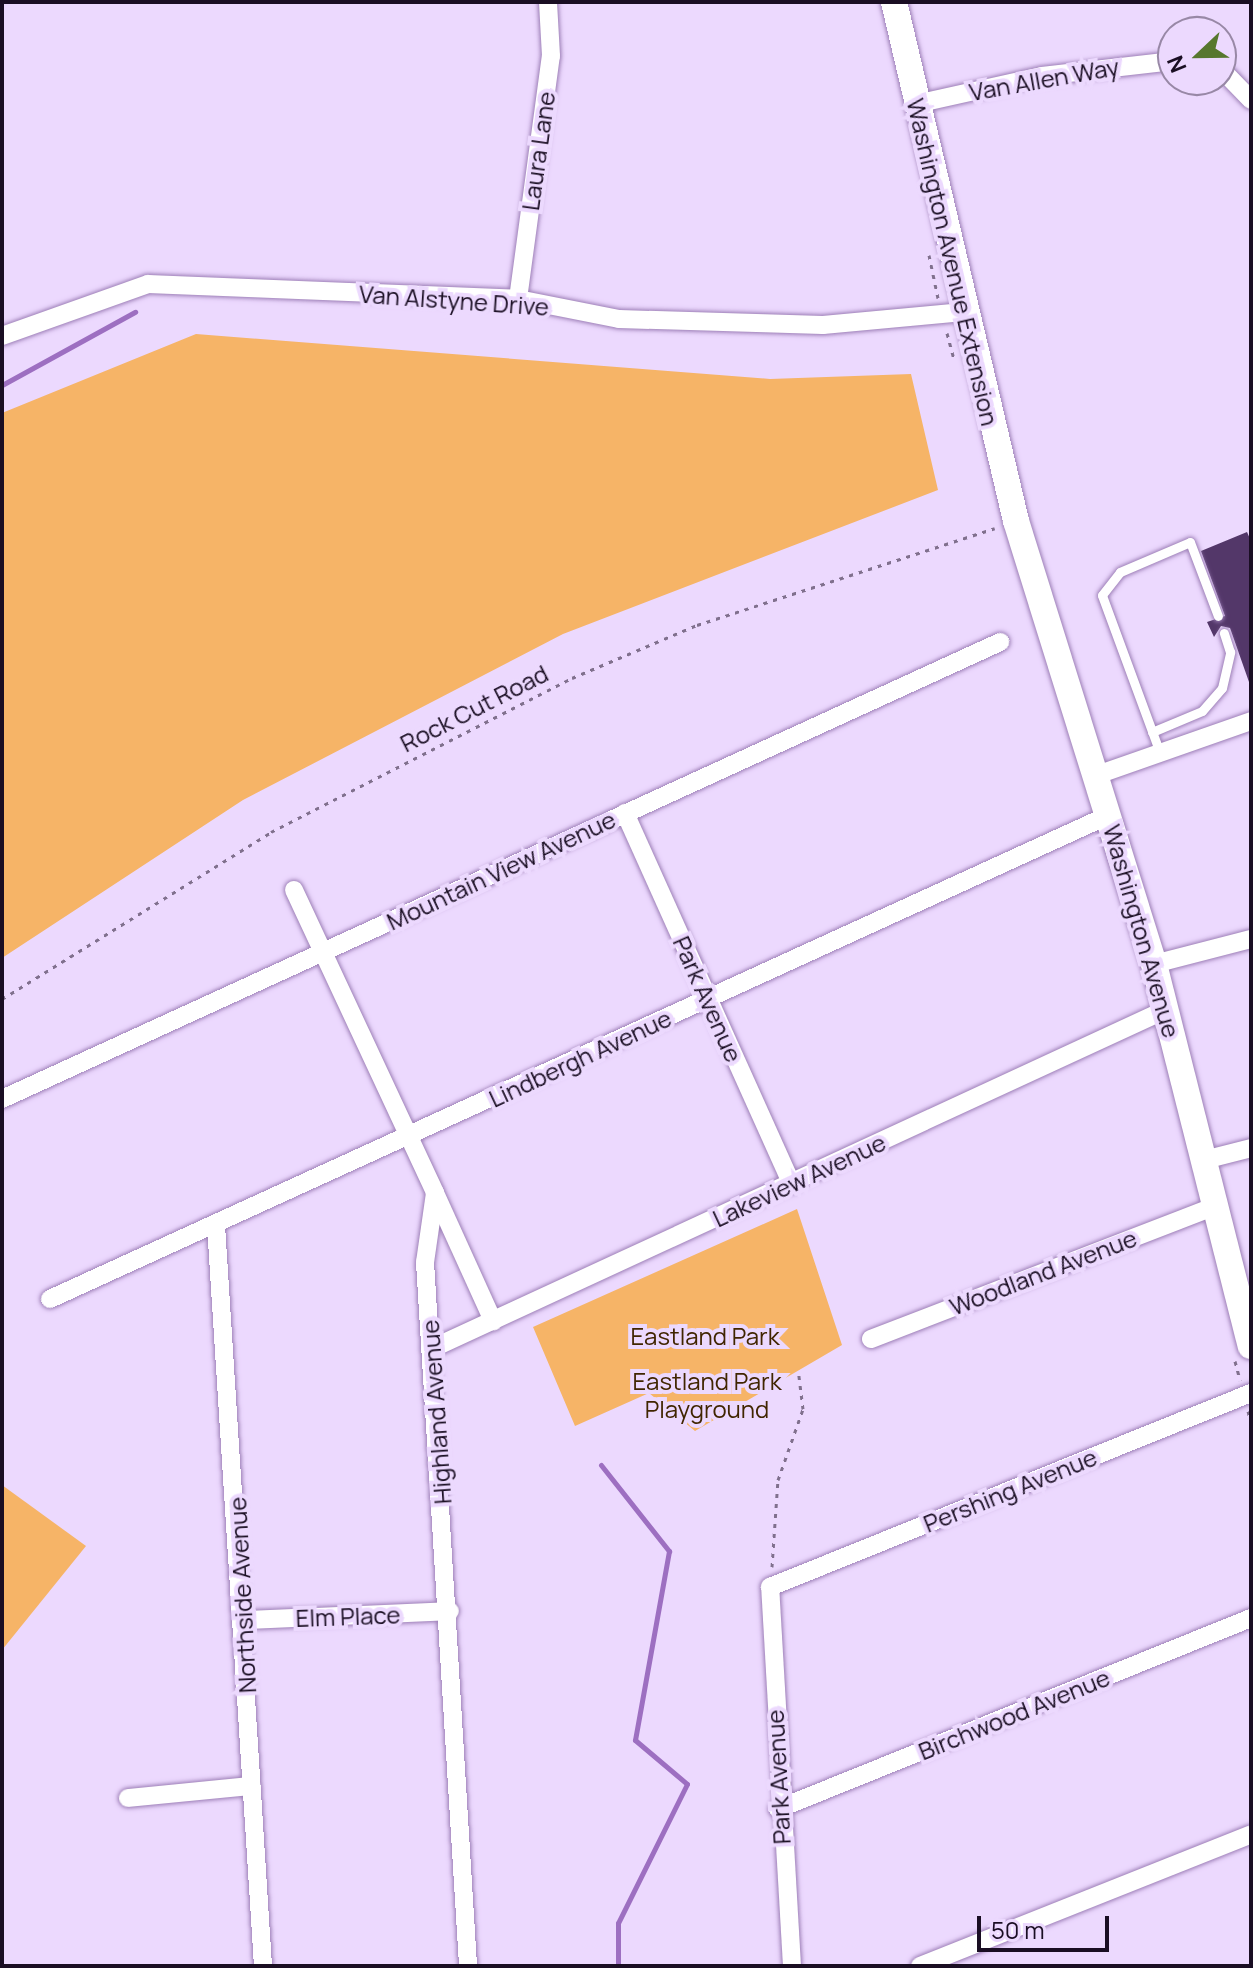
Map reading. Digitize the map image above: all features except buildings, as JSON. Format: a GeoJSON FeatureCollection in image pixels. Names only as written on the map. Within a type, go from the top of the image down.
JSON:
{"type":"FeatureCollection","features":[{"type":"Feature","properties":{"kind":"street","name":"Laura Lane"},"geometry":{"type":"LineString","coordinates":[[518,299],[551,56],[548,2]]}},
{"type":"Feature","properties":{"kind":"street","name":"Washington Avenue Extension"},"geometry":{"type":"LineString","coordinates":[[894,2],[1007,524]]}},
{"type":"Feature","properties":{"kind":"street","name":"Van Allen Way"},"geometry":{"type":"LineString","coordinates":[[916,104],[1042,76],[1157,63]]}},
{"type":"Feature","properties":{"kind":"street"},"geometry":{"type":"LineString","coordinates":[[1237,86],[1251,100]]}},
{"type":"Feature","properties":{"kind":"street","name":"Van Alstyne Drive"},"geometry":{"type":"LineString","coordinates":[[2,336],[148,284],[518,299],[619,319],[823,325],[963,312]]}},
{"type":"Feature","properties":{"kind":"street","name":"Washington Avenue"},"geometry":{"type":"LineString","coordinates":[[1007,524],[1097,775],[1154,964],[1251,1346]]}},
{"type":"Feature","properties":{"kind":"street","name":"Mountain View Avenue"},"geometry":{"type":"LineString","coordinates":[[2,1099],[1000,642]]}},
{"type":"Feature","properties":{"kind":"street"},"geometry":{"type":"LineString","coordinates":[[1097,775],[1251,721]]}},
{"type":"Feature","properties":{"kind":"street","name":"Park Avenue"},"geometry":{"type":"LineString","coordinates":[[625,813],[792,1184]]}},
{"type":"Feature","properties":{"kind":"street","name":"Lindbergh Avenue"},"geometry":{"type":"LineString","coordinates":[[50,1299],[1109,815]]}},
{"type":"Feature","properties":{"kind":"street"},"geometry":{"type":"LineString","coordinates":[[294,890],[493,1321]]}},
{"type":"Feature","properties":{"kind":"street"},"geometry":{"type":"LineString","coordinates":[[1154,964],[1251,939]]}},
{"type":"Feature","properties":{"kind":"street","name":"Lakeview Avenue"},"geometry":{"type":"LineString","coordinates":[[431,1349],[1165,1010]]}},
{"type":"Feature","properties":{"kind":"street"},"geometry":{"type":"LineString","coordinates":[[1204,1160],[1251,1148]]}},
{"type":"Feature","properties":{"kind":"street","name":"Highland Avenue"},"geometry":{"type":"LineString","coordinates":[[435,1193],[425,1224],[450,1611],[468,1966]]}},
{"type":"Feature","properties":{"kind":"street","name":"Woodland Avenue"},"geometry":{"type":"LineString","coordinates":[[871,1339],[1215,1206]]}},
{"type":"Feature","properties":{"kind":"street","name":"Northside Avenue"},"geometry":{"type":"LineString","coordinates":[[216,1225],[245,1620],[251,1786],[263,1966]]}},
{"type":"Feature","properties":{"kind":"street","name":"Pershing Avenue"},"geometry":{"type":"LineString","coordinates":[[770,1587],[1251,1393]]}},
{"type":"Feature","properties":{"kind":"street","name":"Park Avenue"},"geometry":{"type":"LineString","coordinates":[[770,1587],[778,1809],[792,1966]]}},
{"type":"Feature","properties":{"kind":"street","name":"Elm Place"},"geometry":{"type":"LineString","coordinates":[[245,1620],[450,1611]]}},
{"type":"Feature","properties":{"kind":"street","name":"Birchwood Avenue"},"geometry":{"type":"LineString","coordinates":[[778,1809],[1251,1618]]}},
{"type":"Feature","properties":{"kind":"street"},"geometry":{"type":"LineString","coordinates":[[128,1798],[251,1786]]}},
{"type":"Feature","properties":{"kind":"street"},"geometry":{"type":"LineString","coordinates":[[920,1966],[1251,1834]]}},
{"type":"Feature","properties":{"kind":"lane"},"geometry":{"type":"LineString","coordinates":[[1160,753],[1102,595],[1120,572],[1190,542],[1218,616]]}},
{"type":"Feature","properties":{"kind":"lane"},"geometry":{"type":"LineString","coordinates":[[1152,732],[1202,711],[1228,668],[1224,633]]}},
{"type":"Feature","properties":{"kind":"path","name":"Rock Cut Road"},"geometry":{"type":"LineString","coordinates":[[2,999],[271,832],[572,678],[697,625],[1007,524]]}},
{"type":"Feature","properties":{"kind":"path"},"geometry":{"type":"LineString","coordinates":[[770,1587],[778,1480],[803,1409],[798,1371]]}},
{"type":"Feature","properties":{"kind":"green space"},"geometry":{"type":"Polygon","coordinates":[[[196,334],[770,379],[911,374],[938,490],[563,634],[243,800],[2,958],[2,413],[196,334]]]}},
{"type":"Feature","properties":{"kind":"green space","name":"Eastland Park"},"geometry":{"type":"Polygon","coordinates":[[[797,1209],[842,1345],[695,1431],[649,1393],[575,1426],[533,1327],[797,1209]]]}},
{"type":"Feature","properties":{"kind":"green space"},"geometry":{"type":"Polygon","coordinates":[[[2,1485],[86,1546],[2,1650],[2,1485]]]}},
{"type":"Feature","properties":{"kind":"waterway"},"geometry":{"type":"LineString","coordinates":[[2,385],[135,312]]}},
{"type":"Feature","properties":{"kind":"waterway"},"geometry":{"type":"LineString","coordinates":[[601,1465],[669,1551],[635,1740],[687,1784],[618,1923],[618,1966]]}},
{"type":"Feature","properties":{"kind":"park label","name":"Eastland Park Playground"},"geometry":{"type":"Point","coordinates":[707,1395]}}]}
